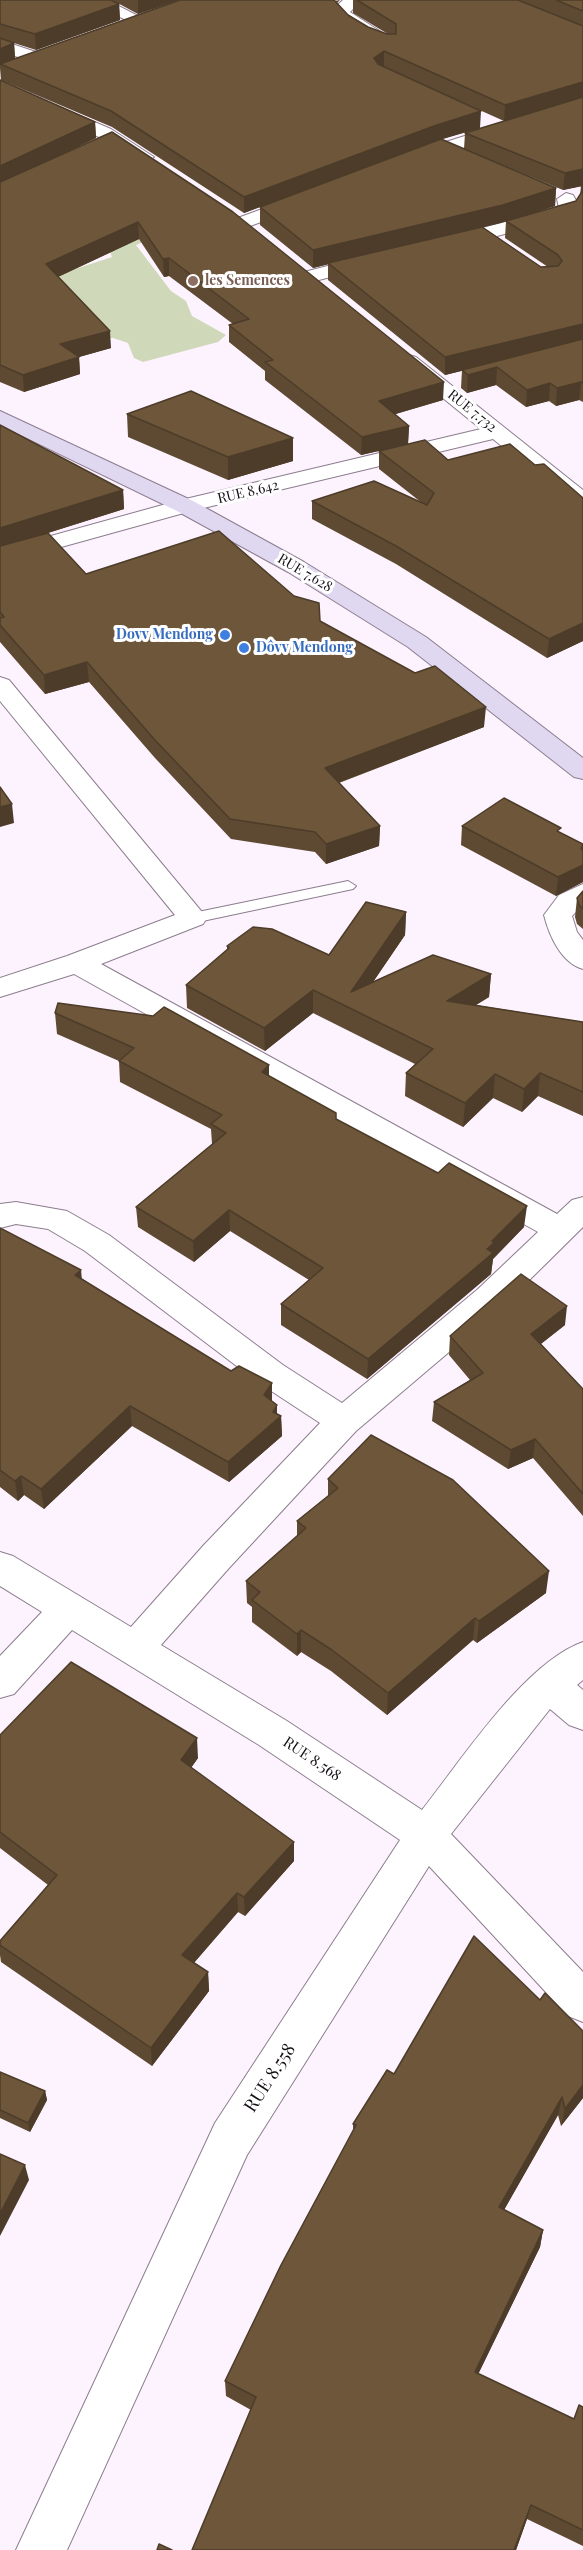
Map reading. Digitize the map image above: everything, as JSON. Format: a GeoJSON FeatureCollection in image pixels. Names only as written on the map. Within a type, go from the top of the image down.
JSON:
{"type":"FeatureCollection","features":[{"type":"Feature","properties":{"kind":"main road","name":"RUE 7.628"},"geometry":{"type":"LineString","coordinates":[[0,417],[185,506],[296,567],[417,642],[583,771]]}},
{"type":"Feature","properties":{"kind":"street"},"geometry":{"type":"LineString","coordinates":[[94,0],[138,20]]}},
{"type":"Feature","properties":{"kind":"street"},"geometry":{"type":"LineString","coordinates":[[354,0],[342,8],[342,14],[354,25],[388,44]]}},
{"type":"Feature","properties":{"kind":"street"},"geometry":{"type":"LineString","coordinates":[[0,45],[36,58]]}},
{"type":"Feature","properties":{"kind":"street"},"geometry":{"type":"LineString","coordinates":[[0,87],[114,139],[162,169]]}},
{"type":"Feature","properties":{"kind":"street"},"geometry":{"type":"LineString","coordinates":[[388,168],[440,148],[583,104]]}},
{"type":"Feature","properties":{"kind":"street"},"geometry":{"type":"LineString","coordinates":[[481,119],[503,129]]}},
{"type":"Feature","properties":{"kind":"street"},"geometry":{"type":"LineString","coordinates":[[93,148],[114,139]]}},
{"type":"Feature","properties":{"kind":"street"},"geometry":{"type":"LineString","coordinates":[[440,148],[471,161]]}},
{"type":"Feature","properties":{"kind":"street"},"geometry":{"type":"LineString","coordinates":[[242,223],[315,195]]}},
{"type":"Feature","properties":{"kind":"street"},"geometry":{"type":"LineString","coordinates":[[428,248],[491,240],[567,212],[570,206],[567,195]]}},
{"type":"Feature","properties":{"kind":"street"},"geometry":{"type":"LineString","coordinates":[[224,211],[258,237]]}},
{"type":"Feature","properties":{"kind":"street"},"geometry":{"type":"LineString","coordinates":[[307,277],[384,258]]}},
{"type":"Feature","properties":{"kind":"street"},"geometry":{"type":"LineString","coordinates":[[291,263],[325,291]]}},
{"type":"Feature","properties":{"kind":"street","name":"RUE 7.732"},"geometry":{"type":"LineString","coordinates":[[395,349],[583,501]]}},
{"type":"Feature","properties":{"kind":"street"},"geometry":{"type":"LineString","coordinates":[[439,385],[461,379]]}},
{"type":"Feature","properties":{"kind":"street","name":"RUE 8.642"},"geometry":{"type":"LineString","coordinates":[[0,557],[185,506],[497,432]]}},
{"type":"Feature","properties":{"kind":"street"},"geometry":{"type":"LineString","coordinates":[[0,685],[12,717],[193,918],[77,963],[0,988]]}},
{"type":"Feature","properties":{"kind":"street"},"geometry":{"type":"LineString","coordinates":[[583,893],[569,901],[558,915],[563,934],[583,960]]}},
{"type":"Feature","properties":{"kind":"street"},"geometry":{"type":"LineString","coordinates":[[77,963],[571,1219],[490,1298],[344,1421],[216,1557],[134,1650]]}},
{"type":"Feature","properties":{"kind":"street"},"geometry":{"type":"LineString","coordinates":[[0,1216],[16,1213],[56,1219],[97,1243],[271,1374],[344,1421]]}},
{"type":"Feature","properties":{"kind":"street","name":"RUE 8.568"},"geometry":{"type":"LineString","coordinates":[[0,1567],[273,1733],[426,1835],[583,2002]]}},
{"type":"Feature","properties":{"kind":"street"},"geometry":{"type":"LineString","coordinates":[[0,1682],[69,1608]]}},
{"type":"Feature","properties":{"kind":"street","name":"RUE 8.558"},"geometry":{"type":"LineString","coordinates":[[41,2550],[231,2139],[426,1835],[524,1710],[549,1685],[583,1658]]}},
{"type":"Feature","properties":{"kind":"street"},"geometry":{"type":"LineString","coordinates":[[549,1685],[583,1713]]}},
{"type":"Feature","properties":{"kind":"lane"},"geometry":{"type":"LineString","coordinates":[[193,918],[348,886]]}},
{"type":"Feature","properties":{"kind":"green space"},"geometry":{"type":"Polygon","coordinates":[[[155,233],[156,237],[136,245],[171,291],[186,301],[192,316],[226,335],[218,342],[143,362],[134,358],[128,343],[113,338],[59,340],[69,303],[56,267],[72,270],[112,257],[110,252],[75,234],[155,233]]]}},
{"type":"Feature","properties":{"kind":"building"},"geometry":{"type":"Polygon","coordinates":[[[0,0],[111,0],[119,4],[35,34],[0,24],[0,0]]]}},
{"type":"Feature","properties":{"kind":"building"},"geometry":{"type":"Polygon","coordinates":[[[180,0],[334,0],[348,15],[368,27],[387,34],[396,34],[396,24],[357,0],[518,0],[583,26],[583,82],[505,105],[384,51],[374,58],[378,64],[481,111],[434,126],[244,197],[111,111],[0,64],[180,0]]]}},
{"type":"Feature","properties":{"kind":"building"},"geometry":{"type":"Polygon","coordinates":[[[556,0],[583,0],[583,11],[556,0]]]}},
{"type":"Feature","properties":{"kind":"building"},"geometry":{"type":"Polygon","coordinates":[[[0,38],[14,43],[0,49],[0,38]]]}},
{"type":"Feature","properties":{"kind":"building"},"geometry":{"type":"Polygon","coordinates":[[[0,80],[95,122],[0,166],[0,80]]]}},
{"type":"Feature","properties":{"kind":"building"},"geometry":{"type":"Polygon","coordinates":[[[583,97],[583,169],[565,173],[465,133],[583,97]]]}},
{"type":"Feature","properties":{"kind":"building"},"geometry":{"type":"Polygon","coordinates":[[[112,132],[233,212],[444,382],[379,401],[409,426],[362,437],[265,362],[273,360],[229,325],[249,319],[169,258],[163,259],[138,222],[46,264],[110,331],[60,344],[79,357],[23,375],[0,365],[0,182],[112,132]]]}},
{"type":"Feature","properties":{"kind":"building"},"geometry":{"type":"Polygon","coordinates":[[[441,139],[556,188],[503,205],[313,250],[260,207],[441,139]]]}},
{"type":"Feature","properties":{"kind":"building"},"geometry":{"type":"Polygon","coordinates":[[[583,190],[583,324],[445,357],[328,263],[482,227],[541,267],[558,266],[562,261],[558,255],[506,221],[576,201],[583,190]]]}},
{"type":"Feature","properties":{"kind":"building"},"geometry":{"type":"Polygon","coordinates":[[[583,339],[583,383],[557,388],[550,383],[527,390],[497,367],[468,375],[462,370],[583,339]]]}},
{"type":"Feature","properties":{"kind":"building"},"geometry":{"type":"Polygon","coordinates":[[[191,391],[293,438],[228,457],[127,414],[191,391]]]}},
{"type":"Feature","properties":{"kind":"building"},"geometry":{"type":"Polygon","coordinates":[[[0,425],[123,490],[0,528],[0,425]]]}},
{"type":"Feature","properties":{"kind":"building"},"geometry":{"type":"Polygon","coordinates":[[[425,440],[448,460],[510,444],[535,465],[544,464],[583,498],[583,623],[549,639],[396,546],[312,501],[374,481],[427,505],[434,493],[379,451],[425,440]]]}},
{"type":"Feature","properties":{"kind":"building"},"geometry":{"type":"Polygon","coordinates":[[[219,531],[294,596],[319,603],[320,621],[415,673],[435,666],[486,707],[325,768],[380,826],[326,844],[315,832],[230,819],[154,739],[87,662],[44,675],[0,625],[0,618],[4,617],[0,612],[0,546],[48,533],[86,574],[219,531]]]}},
{"type":"Feature","properties":{"kind":"building"},"geometry":{"type":"Polygon","coordinates":[[[0,787],[12,804],[0,807],[0,787]]]}},
{"type":"Feature","properties":{"kind":"building"},"geometry":{"type":"Polygon","coordinates":[[[504,798],[561,828],[557,831],[583,844],[581,849],[583,850],[583,865],[558,877],[462,826],[504,798]]]}},
{"type":"Feature","properties":{"kind":"building"},"geometry":{"type":"Polygon","coordinates":[[[583,891],[583,909],[577,898],[583,891]]]}},
{"type":"Feature","properties":{"kind":"building"},"geometry":{"type":"Polygon","coordinates":[[[366,902],[406,912],[351,992],[433,955],[491,974],[447,1001],[583,1022],[583,1092],[540,1073],[524,1089],[495,1074],[465,1103],[406,1073],[433,1049],[313,990],[264,1028],[186,985],[229,948],[227,946],[253,927],[272,929],[329,955],[366,902]]]}},
{"type":"Feature","properties":{"kind":"building"},"geometry":{"type":"Polygon","coordinates":[[[58,1003],[153,1016],[164,1007],[269,1065],[262,1072],[336,1113],[336,1119],[438,1173],[449,1163],[527,1206],[492,1241],[494,1243],[487,1249],[493,1253],[368,1359],[281,1304],[323,1268],[229,1210],[193,1241],[136,1207],[226,1133],[211,1124],[222,1115],[119,1061],[134,1048],[55,1013],[58,1003]]]}},
{"type":"Feature","properties":{"kind":"building"},"geometry":{"type":"Polygon","coordinates":[[[0,1228],[81,1270],[75,1275],[231,1371],[239,1366],[272,1383],[264,1395],[277,1405],[273,1412],[281,1416],[228,1462],[130,1406],[41,1489],[21,1476],[15,1481],[0,1470],[0,1228]]]}},
{"type":"Feature","properties":{"kind":"building"},"geometry":{"type":"Polygon","coordinates":[[[521,1274],[567,1306],[531,1334],[583,1389],[583,1494],[535,1439],[511,1450],[434,1402],[483,1373],[450,1336],[521,1274]]]}},
{"type":"Feature","properties":{"kind":"building"},"geometry":{"type":"Polygon","coordinates":[[[371,1435],[453,1480],[549,1571],[479,1621],[475,1618],[388,1693],[332,1650],[301,1630],[297,1634],[252,1600],[260,1592],[246,1581],[306,1528],[297,1521],[338,1488],[328,1479],[371,1435]]]}},
{"type":"Feature","properties":{"kind":"building"},"geometry":{"type":"Polygon","coordinates":[[[71,1662],[197,1738],[181,1760],[294,1842],[244,1897],[237,1893],[182,1955],[208,1972],[151,2048],[0,1945],[0,1941],[57,1875],[0,1832],[0,1735],[71,1662]]]}},
{"type":"Feature","properties":{"kind":"building"},"geometry":{"type":"Polygon","coordinates":[[[474,1936],[540,2000],[545,1993],[583,2031],[583,2085],[565,2109],[562,2097],[499,2207],[543,2230],[475,2372],[574,2419],[579,2405],[583,2407],[583,2530],[531,2505],[514,2550],[192,2550],[256,2397],[225,2381],[281,2265],[356,2125],[353,2124],[387,2070],[394,2074],[474,1936]]]}},
{"type":"Feature","properties":{"kind":"building"},"geometry":{"type":"Polygon","coordinates":[[[0,2072],[45,2091],[28,2123],[0,2110],[0,2072]]]}},
{"type":"Feature","properties":{"kind":"building"},"geometry":{"type":"Polygon","coordinates":[[[0,2154],[25,2165],[0,2214],[0,2154]]]}},
{"type":"Feature","properties":{"kind":"building"},"geometry":{"type":"Polygon","coordinates":[[[159,2544],[172,2550],[157,2550],[159,2544]]]}},
{"type":"Feature","properties":{"kind":"place","name":"les Semences"},"geometry":{"type":"Point","coordinates":[193,281]}},
{"type":"Feature","properties":{"kind":"place","name":"Dovv Mendong"},"geometry":{"type":"Point","coordinates":[225,635]}},
{"type":"Feature","properties":{"kind":"place","name":"Dôvv Mendong"},"geometry":{"type":"Point","coordinates":[244,648]}}]}
